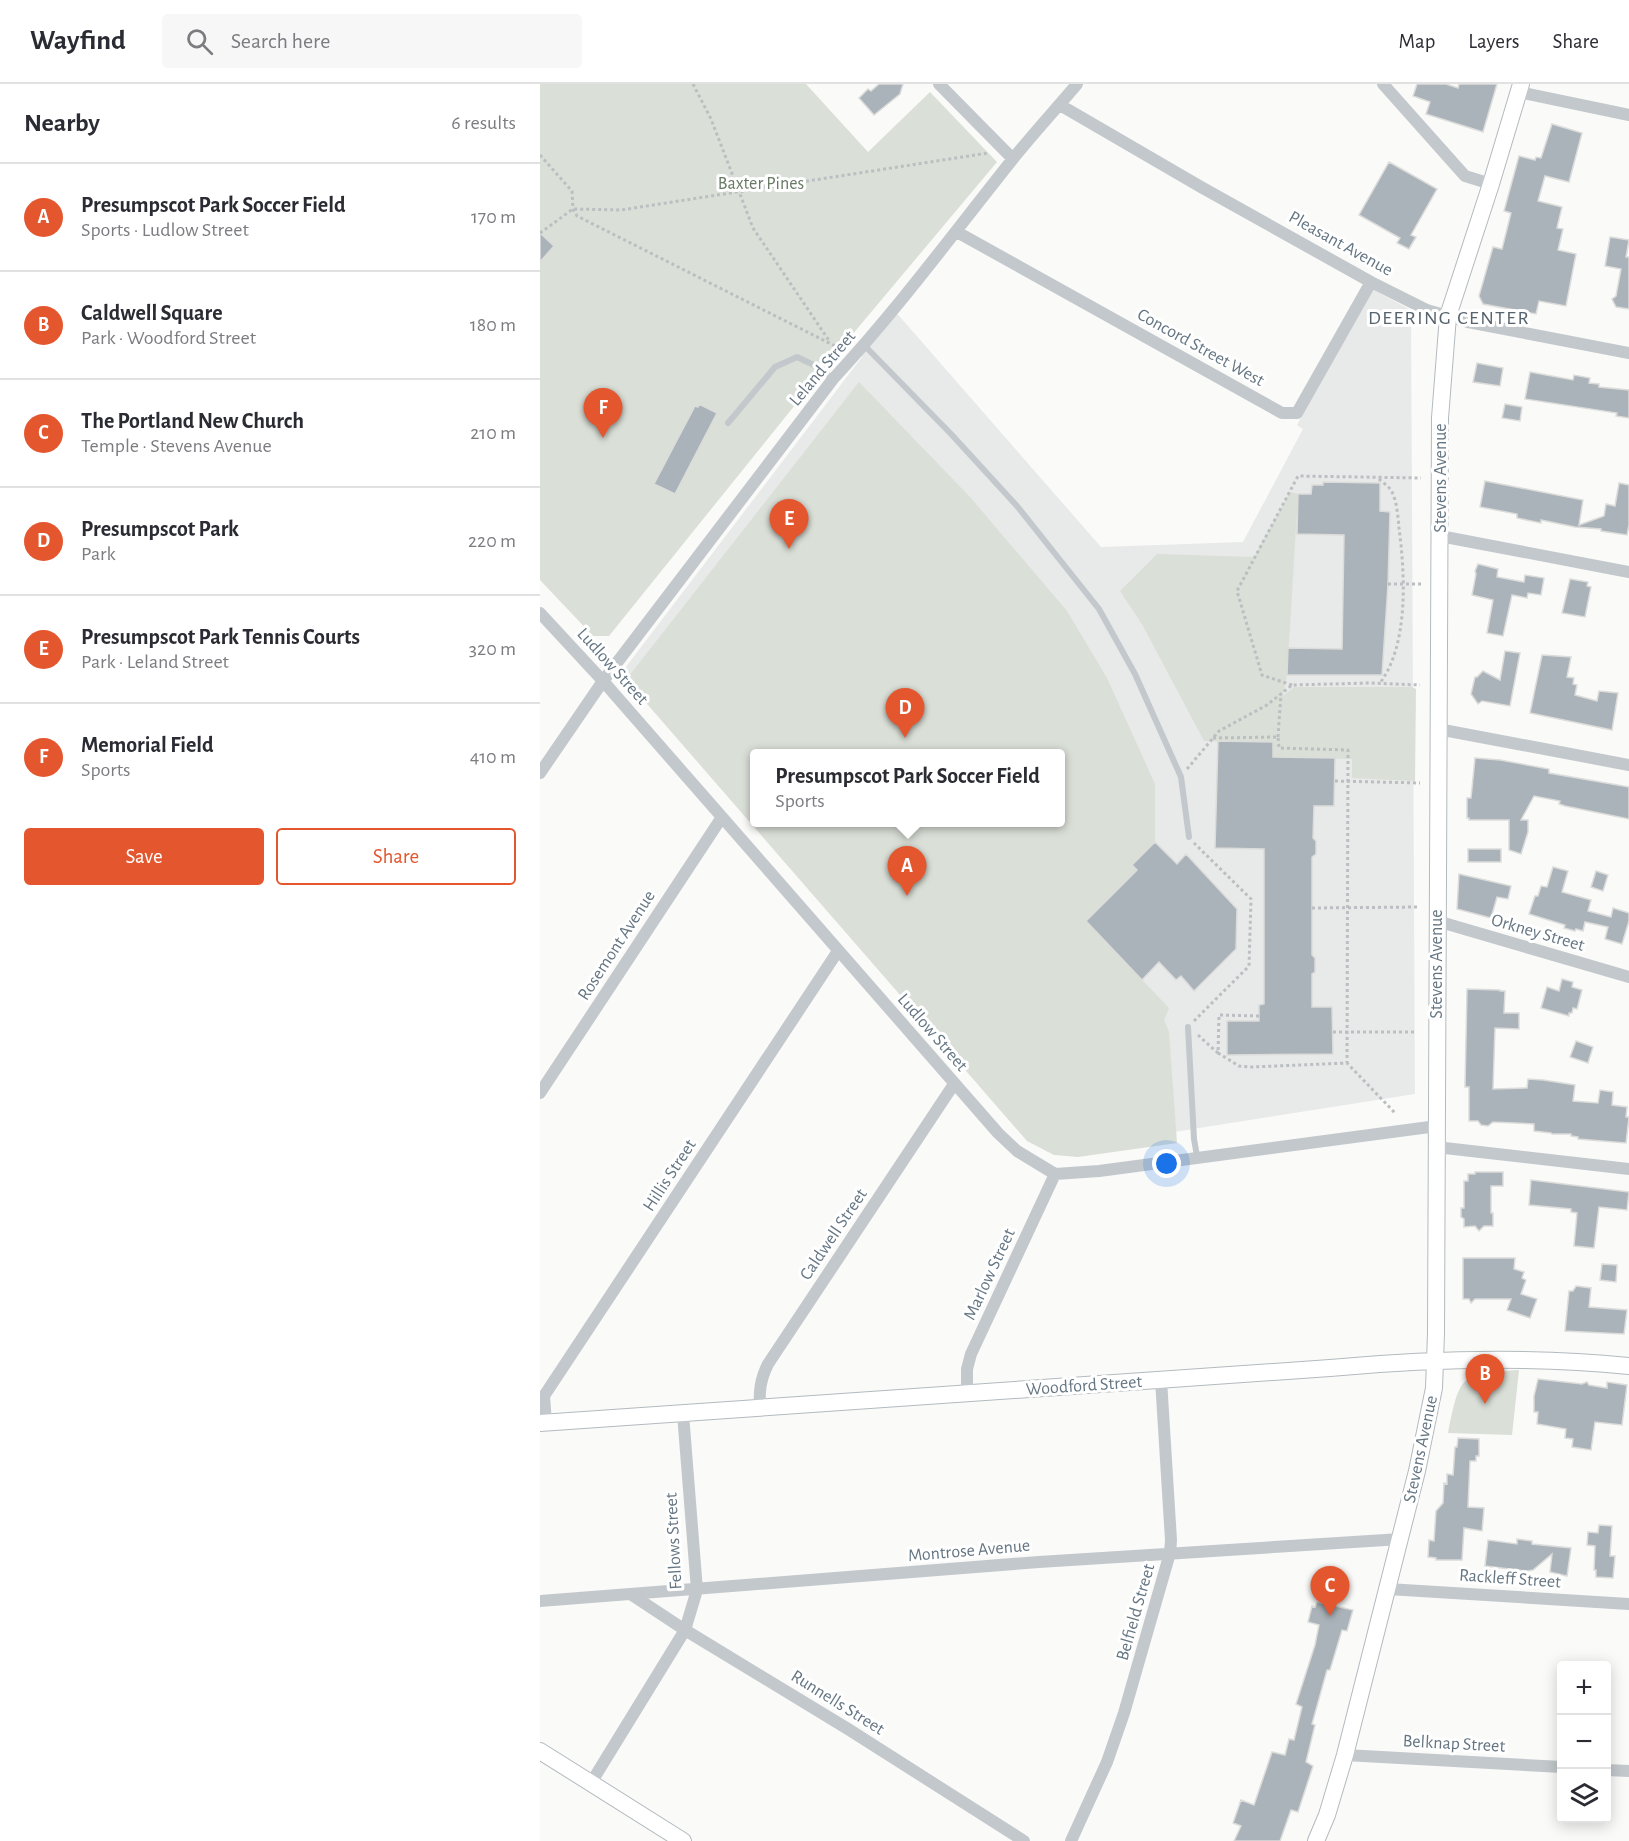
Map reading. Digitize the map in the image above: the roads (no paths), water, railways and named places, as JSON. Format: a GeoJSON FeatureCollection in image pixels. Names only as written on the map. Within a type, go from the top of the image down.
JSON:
{"type":"FeatureCollection","features":[{"type":"Feature","properties":{"kind":"main road","name":"Stevens Avenue"},"geometry":{"type":"LineString","coordinates":[[1316,1841],[1327,1815],[1345,1755],[1401,1539],[1434,1388],[1440,418],[1448,316],[1520,88]]}},
{"type":"Feature","properties":{"kind":"main road","name":"Woodford Street"},"geometry":{"type":"LineString","coordinates":[[543,1423],[1161,1380],[1409,1360],[1534,1359],[1629,1366]]}},
{"type":"Feature","properties":{"kind":"main road"},"geometry":{"type":"LineString","coordinates":[[540,1751],[674,1838]]}},
{"type":"Feature","properties":{"kind":"street"},"geometry":{"type":"LineString","coordinates":[[939,84],[1009,155]]}},
{"type":"Feature","properties":{"kind":"street","name":"Leland Street"},"geometry":{"type":"LineString","coordinates":[[540,773],[603,681],[833,379],[957,232],[1009,155],[1060,105],[1077,84]]}},
{"type":"Feature","properties":{"kind":"street"},"geometry":{"type":"LineString","coordinates":[[1383,84],[1466,176],[1491,184]]}},
{"type":"Feature","properties":{"kind":"street"},"geometry":{"type":"LineString","coordinates":[[1520,88],[1629,115]]}},
{"type":"Feature","properties":{"kind":"street","name":"Pleasant Avenue"},"geometry":{"type":"LineString","coordinates":[[1060,105],[1371,282],[1427,310],[1468,322],[1629,353]]}},
{"type":"Feature","properties":{"kind":"street","name":"Concord Street West"},"geometry":{"type":"LineString","coordinates":[[957,232],[1282,413],[1296,413],[1371,282]]}},
{"type":"Feature","properties":{"kind":"street"},"geometry":{"type":"LineString","coordinates":[[1440,536],[1629,572]]}},
{"type":"Feature","properties":{"kind":"street","name":"Ludlow Street"},"geometry":{"type":"LineString","coordinates":[[540,613],[603,681],[954,1084],[1017,1151],[1055,1174]]}},
{"type":"Feature","properties":{"kind":"street"},"geometry":{"type":"LineString","coordinates":[[1438,729],[1629,765]]}},
{"type":"Feature","properties":{"kind":"street","name":"Rosemont Avenue"},"geometry":{"type":"LineString","coordinates":[[541,1090],[722,817]]}},
{"type":"Feature","properties":{"kind":"street","name":"Orkney Street"},"geometry":{"type":"LineString","coordinates":[[1437,921],[1629,977]]}},
{"type":"Feature","properties":{"kind":"street","name":"Hillis Street"},"geometry":{"type":"LineString","coordinates":[[543,1423],[544,1396],[838,951]]}},
{"type":"Feature","properties":{"kind":"street","name":"Caldwell Street"},"geometry":{"type":"LineString","coordinates":[[760,1409],[761,1377],[768,1364],[954,1084]]}},
{"type":"Feature","properties":{"kind":"street"},"geometry":{"type":"LineString","coordinates":[[1055,1174],[1099,1171],[1197,1156],[1437,1126]]}},
{"type":"Feature","properties":{"kind":"street"},"geometry":{"type":"LineString","coordinates":[[1436,1147],[1629,1169]]}},
{"type":"Feature","properties":{"kind":"street","name":"Marlow Street"},"geometry":{"type":"LineString","coordinates":[[967,1394],[967,1369],[971,1354],[1055,1174]]}},
{"type":"Feature","properties":{"kind":"street","name":"Belfield Street"},"geometry":{"type":"LineString","coordinates":[[1071,1841],[1107,1762],[1124,1713],[1170,1552],[1161,1380]]}},
{"type":"Feature","properties":{"kind":"street","name":"Fellows Street"},"geometry":{"type":"LineString","coordinates":[[591,1783],[685,1630],[697,1590],[684,1414]]}},
{"type":"Feature","properties":{"kind":"street","name":"Montrose Avenue"},"geometry":{"type":"LineString","coordinates":[[540,1601],[1170,1552],[1401,1539]]}},
{"type":"Feature","properties":{"kind":"street","name":"Rackleff Street"},"geometry":{"type":"LineString","coordinates":[[1388,1589],[1629,1604]]}},
{"type":"Feature","properties":{"kind":"street","name":"Runnells Street"},"geometry":{"type":"LineString","coordinates":[[632,1595],[1024,1841]]}},
{"type":"Feature","properties":{"kind":"street","name":"Belknap Street"},"geometry":{"type":"LineString","coordinates":[[1345,1755],[1557,1767]]}},
{"type":"Feature","properties":{"kind":"street"},"geometry":{"type":"LineString","coordinates":[[1611,1770],[1629,1771]]}},
{"type":"Feature","properties":{"kind":"lane"},"geometry":{"type":"LineString","coordinates":[[864,345],[1017,506],[1099,609],[1134,674],[1180,777],[1189,837]]}},
{"type":"Feature","properties":{"kind":"lane"},"geometry":{"type":"LineString","coordinates":[[728,423],[775,367],[796,357],[818,367],[833,379]]}},
{"type":"Feature","properties":{"kind":"lane"},"geometry":{"type":"LineString","coordinates":[[1188,1027],[1194,1139],[1197,1156]]}},
{"type":"Feature","properties":{"kind":"place","name":"Memorial Field"},"geometry":{"type":"Point","coordinates":[603,438]}},
{"type":"Feature","properties":{"kind":"place","name":"Presumpscot Park Tennis Courts"},"geometry":{"type":"Point","coordinates":[789,549]}},
{"type":"Feature","properties":{"kind":"place","name":"Presumpscot Park"},"geometry":{"type":"Point","coordinates":[905,738]}},
{"type":"Feature","properties":{"kind":"place","name":"Presumpscot Park Soccer Field"},"geometry":{"type":"Point","coordinates":[907,896]}},
{"type":"Feature","properties":{"kind":"place","name":"Caldwell Square"},"geometry":{"type":"Point","coordinates":[1485,1404]}},
{"type":"Feature","properties":{"kind":"place","name":"The Portland New Church"},"geometry":{"type":"Point","coordinates":[1330,1616]}},
{"type":"Feature","properties":{"kind":"district","name":"DEERING CENTER"},"geometry":{"type":"Point","coordinates":[1449,317]}},
{"type":"Feature","properties":{"kind":"park label","name":"Baxter Pines"},"geometry":{"type":"Point","coordinates":[761,183]}}]}
